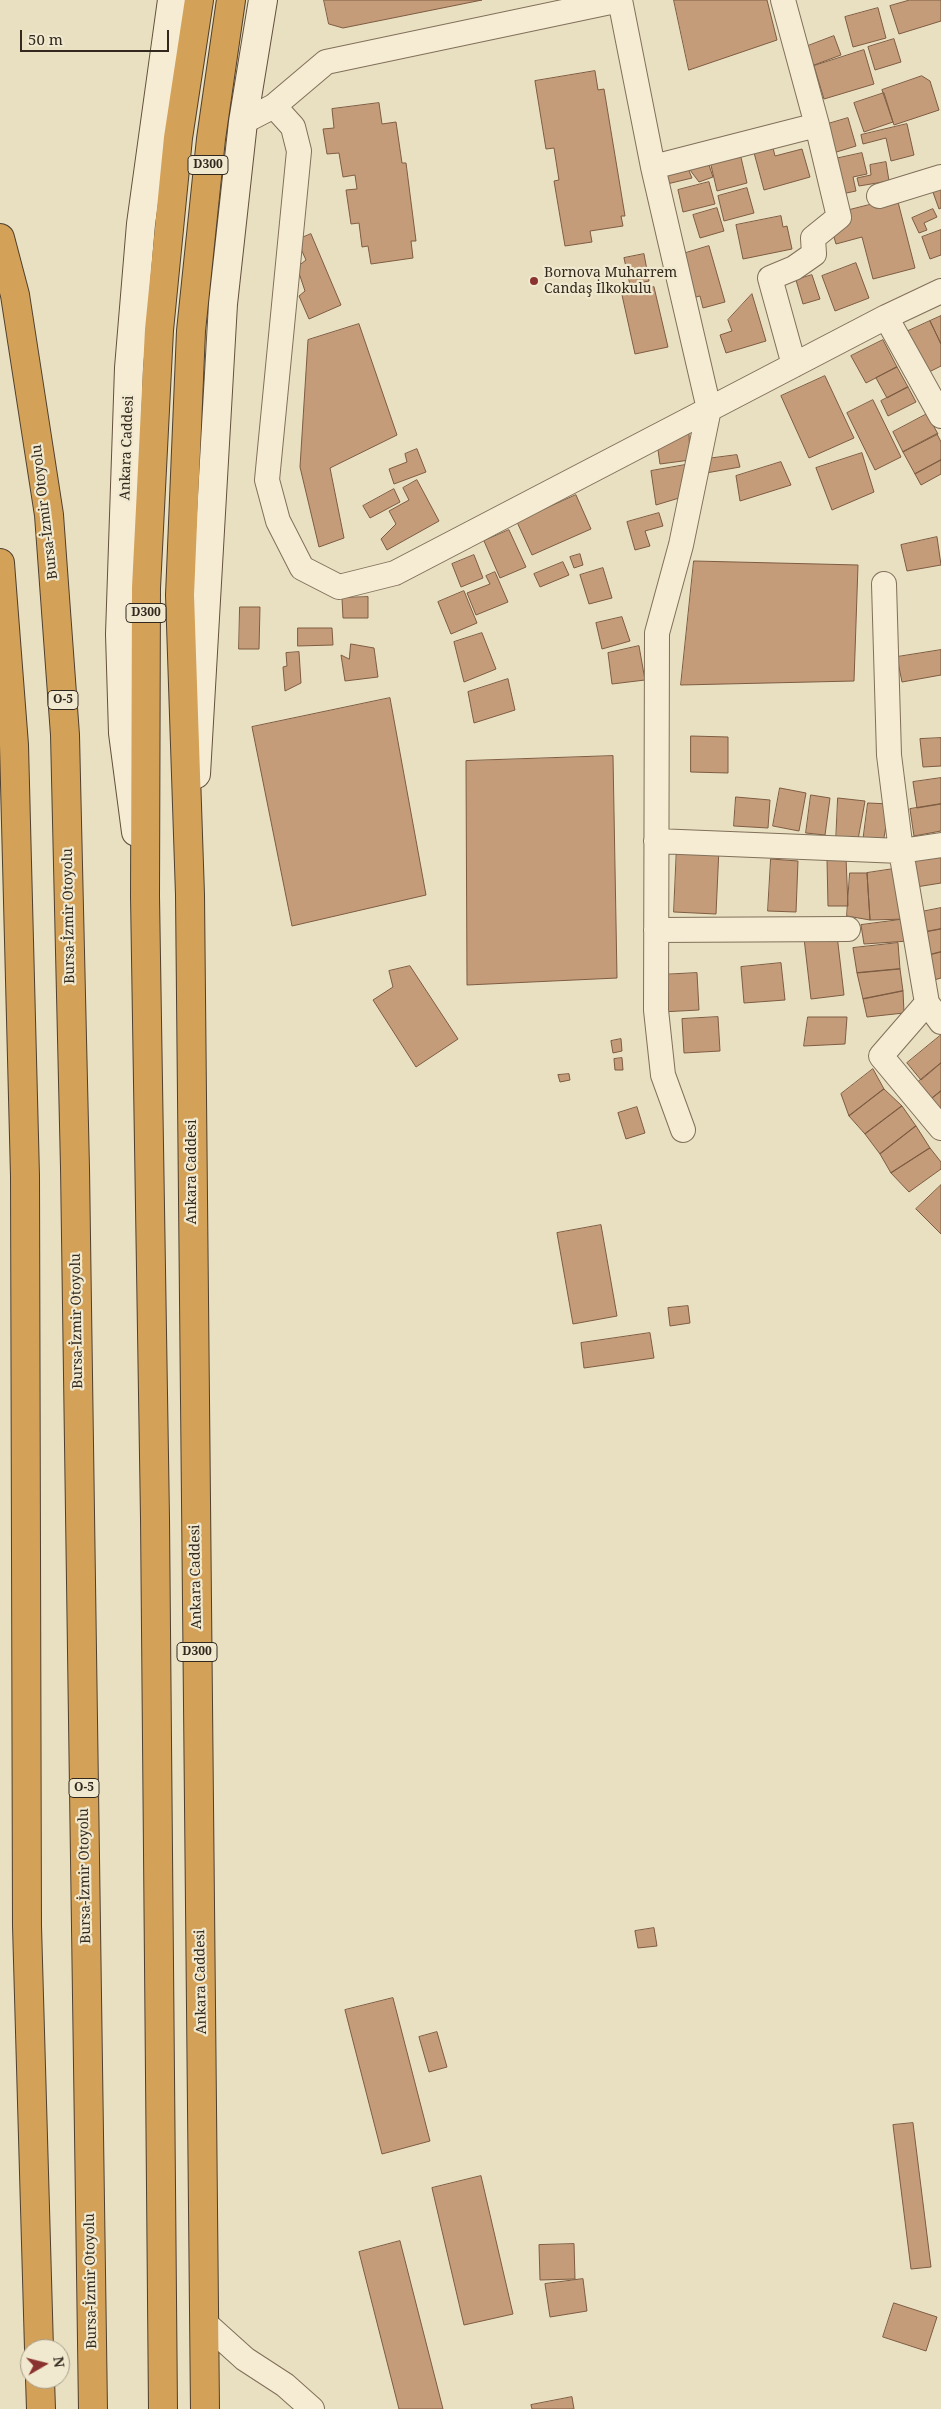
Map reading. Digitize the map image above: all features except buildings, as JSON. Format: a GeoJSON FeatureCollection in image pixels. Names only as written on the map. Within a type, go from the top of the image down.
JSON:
{"type":"FeatureCollection","features":[{"type":"Feature","properties":{"kind":"highway","name":"Ankara Caddesi"},"geometry":{"type":"LineString","coordinates":[[162,2409],[155,1528],[145,896],[146,588],[159,330],[178,138],[199,0]]}},
{"type":"Feature","properties":{"kind":"highway","name":"Ankara Caddesi"},"geometry":{"type":"LineString","coordinates":[[205,2409],[190,895],[180,595],[191,331],[211,139],[232,0]]}},
{"type":"Feature","properties":{"kind":"highway","name":"Bursa-İzmir Otoyolu"},"geometry":{"type":"LineString","coordinates":[[0,238],[15,295],[49,515],[65,735],[75,1168],[93,2409]]}},
{"type":"Feature","properties":{"kind":"highway"},"geometry":{"type":"LineString","coordinates":[[0,563],[14,745],[25,1176],[27,1916],[40,2339]]}},
{"type":"Feature","properties":{"kind":"highway"},"geometry":{"type":"LineString","coordinates":[[40,2389],[41,2409]]}},
{"type":"Feature","properties":{"kind":"main road","name":"Ankara Caddesi"},"geometry":{"type":"LineString","coordinates":[[145,896],[123,733],[120,624],[129,368],[140,244],[172,0]]}},
{"type":"Feature","properties":{"kind":"main road","name":"Ankara Caddesi"},"geometry":{"type":"LineString","coordinates":[[190,895],[223,304],[243,122],[263,0]]}},
{"type":"Feature","properties":{"kind":"street"},"geometry":{"type":"LineString","coordinates":[[243,122],[274,106],[326,62],[620,0],[654,167],[709,409],[681,546],[657,633],[656,1010],[663,1075],[683,1130]]}},
{"type":"Feature","properties":{"kind":"street"},"geometry":{"type":"LineString","coordinates":[[783,0],[817,125],[838,217],[814,238],[814,254],[794,268],[770,278],[794,365]]}},
{"type":"Feature","properties":{"kind":"street"},"geometry":{"type":"LineString","coordinates":[[274,106],[294,127],[300,150],[267,480],[278,521],[302,568],[339,587],[395,573],[886,317],[941,291]]}},
{"type":"Feature","properties":{"kind":"street"},"geometry":{"type":"LineString","coordinates":[[654,167],[817,125]]}},
{"type":"Feature","properties":{"kind":"street"},"geometry":{"type":"LineString","coordinates":[[879,196],[941,176]]}},
{"type":"Feature","properties":{"kind":"street"},"geometry":{"type":"LineString","coordinates":[[886,317],[941,416]]}},
{"type":"Feature","properties":{"kind":"street"},"geometry":{"type":"LineString","coordinates":[[884,584],[889,755],[901,851],[927,1003],[941,1022]]}},
{"type":"Feature","properties":{"kind":"street"},"geometry":{"type":"LineString","coordinates":[[656,841],[901,851],[941,845]]}},
{"type":"Feature","properties":{"kind":"street"},"geometry":{"type":"LineString","coordinates":[[656,930],[848,929]]}},
{"type":"Feature","properties":{"kind":"street"},"geometry":{"type":"LineString","coordinates":[[927,1003],[881,1056],[941,1128]]}},
{"type":"Feature","properties":{"kind":"street"},"geometry":{"type":"LineString","coordinates":[[205,2323],[245,2359],[285,2385],[312,2409]]}},
{"type":"Feature","properties":{"kind":"place","name":"Bornova Muharrem Candaş İlkokulu"},"geometry":{"type":"Point","coordinates":[534,281]}}]}
